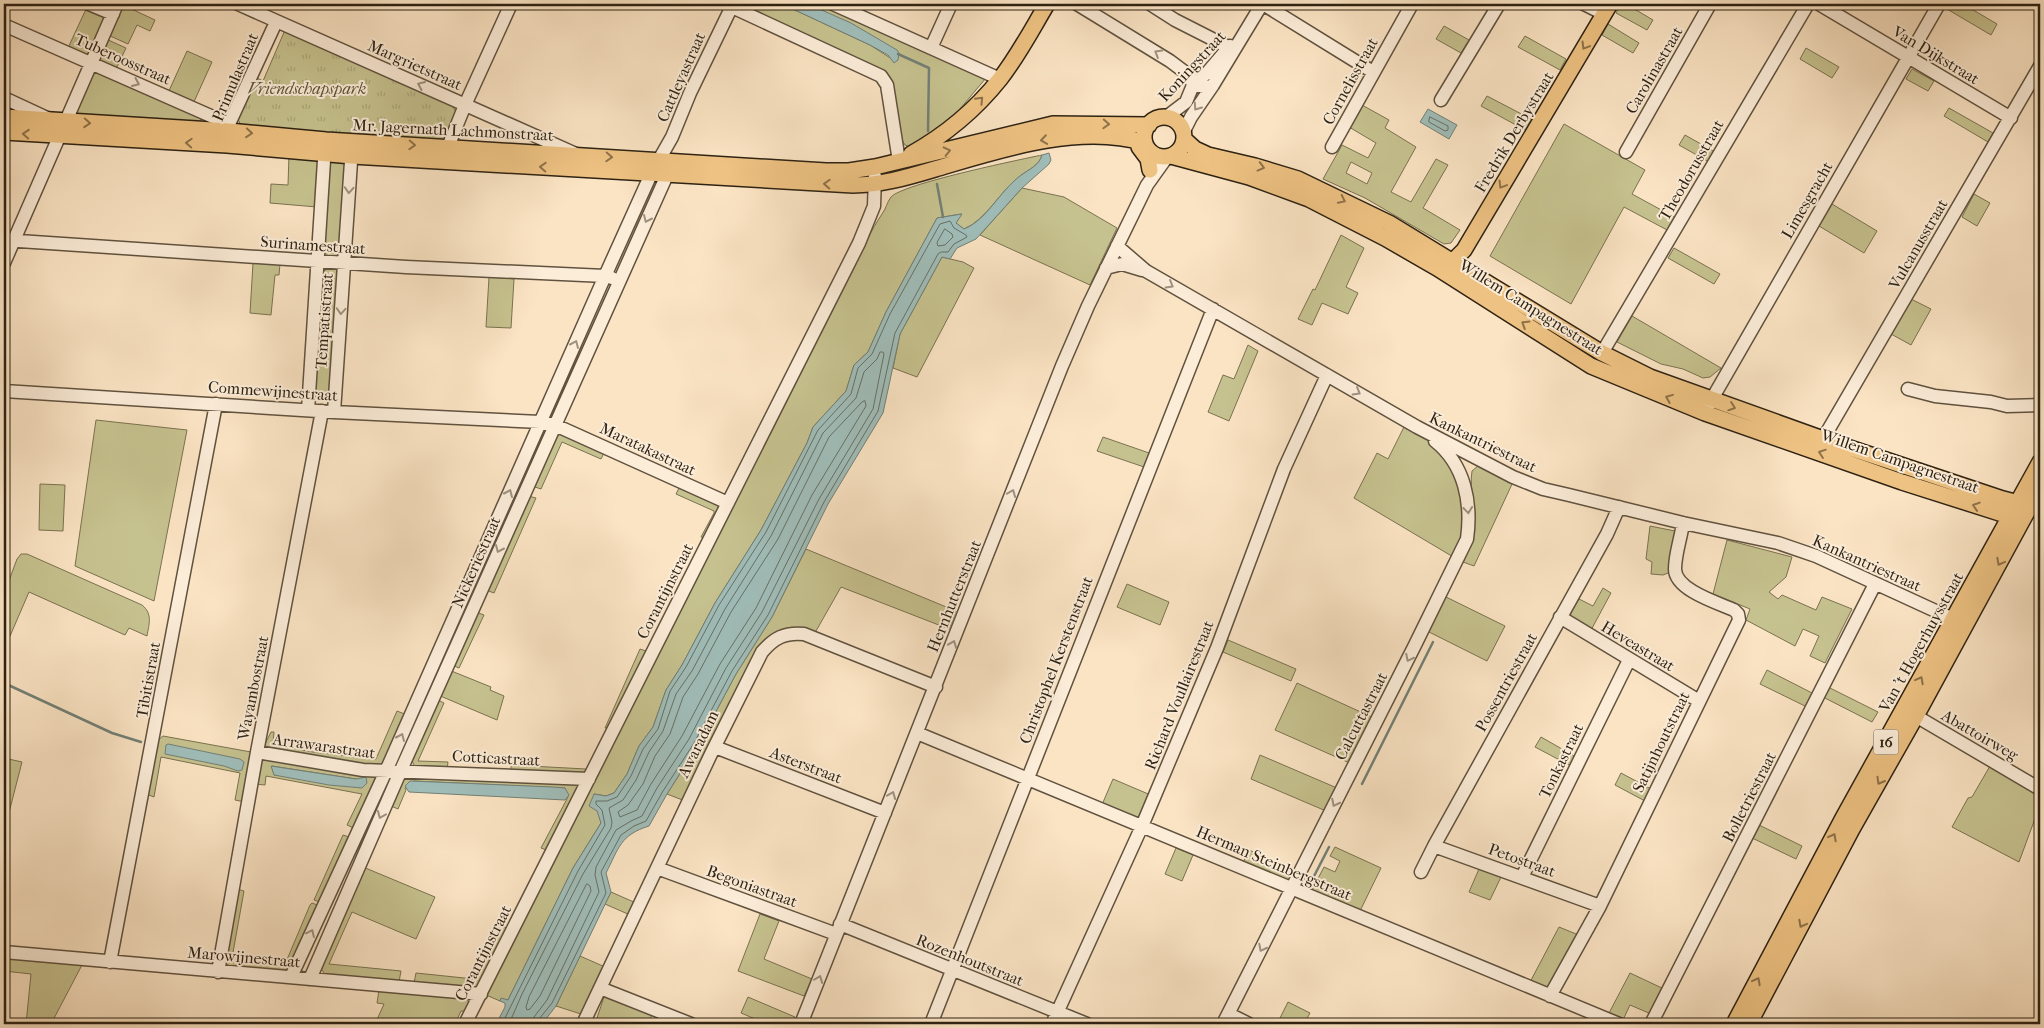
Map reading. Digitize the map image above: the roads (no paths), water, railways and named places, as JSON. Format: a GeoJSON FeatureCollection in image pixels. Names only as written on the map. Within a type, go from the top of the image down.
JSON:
{"type":"FeatureCollection","features":[{"type":"Feature","properties":{"kind":"main road"},"geometry":{"type":"LineString","coordinates":[[899,161],[932,142],[953,126],[1000,79],[1047,4]]}},
{"type":"Feature","properties":{"kind":"main road","name":"Fredrik Derbystraat"},"geometry":{"type":"LineString","coordinates":[[1437,268],[1453,261],[1464,250],[1607,9]]}},
{"type":"Feature","properties":{"kind":"main road","name":"Mr. Jagernath Lachmonstraat"},"geometry":{"type":"LineString","coordinates":[[4,117],[228,134],[325,147],[447,154],[579,156],[826,171],[849,171],[899,161]]}},
{"type":"Feature","properties":{"kind":"main road"},"geometry":{"type":"LineString","coordinates":[[1128,139],[1162,157],[1169,156],[1181,148],[1184,136],[1176,122],[1165,118],[1156,119],[1149,124],[1144,133],[1148,148]]}},
{"type":"Feature","properties":{"kind":"main road"},"geometry":{"type":"LineString","coordinates":[[899,161],[1053,124],[1082,123],[1134,126],[1149,124]]}},
{"type":"Feature","properties":{"kind":"main road","name":"Mr. Jagernath Lachmonstraat"},"geometry":{"type":"LineString","coordinates":[[4,132],[58,136],[228,134]]}},
{"type":"Feature","properties":{"kind":"main road","name":"Willem Campagnestraat"},"geometry":{"type":"LineString","coordinates":[[1184,136],[1195,149],[1208,155],[1298,178],[1389,222],[1602,353],[1708,406],[1822,439],[1908,467],[2020,511]]}},
{"type":"Feature","properties":{"kind":"main road","name":"Mr. Jagernath Lachmonstraat"},"geometry":{"type":"LineString","coordinates":[[447,154],[659,174],[875,184],[1042,140],[1076,137],[1128,139]]}},
{"type":"Feature","properties":{"kind":"main road"},"geometry":{"type":"LineString","coordinates":[[1128,139],[1145,153],[1150,170]]}},
{"type":"Feature","properties":{"kind":"main road","name":"Willem Campagnestraat"},"geometry":{"type":"LineString","coordinates":[[1169,156],[1250,177],[1309,199],[1385,238],[1437,268],[1591,366],[1708,406],[1902,482],[2020,511]]}},
{"type":"Feature","properties":{"kind":"main road","name":"Van 't Hogerhuysstraat"},"geometry":{"type":"LineString","coordinates":[[1734,1024],[1843,818],[1910,713],[2020,511],[2040,462]]}},
{"type":"Feature","properties":{"kind":"main road"},"geometry":{"type":"LineString","coordinates":[[1902,482],[1908,467]]}},
{"type":"Feature","properties":{"kind":"main road","name":"Van 't Hogerhuysstraat"},"geometry":{"type":"LineString","coordinates":[[1749,1024],[1852,829],[1910,713],[1953,619],[2020,511],[2040,488]]}},
{"type":"Feature","properties":{"kind":"street"},"geometry":{"type":"LineString","coordinates":[[4,263],[8,241],[58,136],[59,120],[92,63],[115,9],[89,4]]}},
{"type":"Feature","properties":{"kind":"street","name":"Margrietstraat"},"geometry":{"type":"LineString","coordinates":[[238,4],[579,156]]}},
{"type":"Feature","properties":{"kind":"street"},"geometry":{"type":"LineString","coordinates":[[447,154],[465,105],[511,4]]}},
{"type":"Feature","properties":{"kind":"street"},"geometry":{"type":"LineString","coordinates":[[833,4],[850,7],[931,48],[1000,79]]}},
{"type":"Feature","properties":{"kind":"street"},"geometry":{"type":"LineString","coordinates":[[931,48],[951,4]]}},
{"type":"Feature","properties":{"kind":"street"},"geometry":{"type":"LineString","coordinates":[[1077,4],[1170,61],[1190,76],[1193,85],[1213,86]]}},
{"type":"Feature","properties":{"kind":"street"},"geometry":{"type":"LineString","coordinates":[[1150,4],[1231,49]]}},
{"type":"Feature","properties":{"kind":"street"},"geometry":{"type":"LineString","coordinates":[[1262,4],[1373,72]]}},
{"type":"Feature","properties":{"kind":"street","name":"Koningstraat"},"geometry":{"type":"LineString","coordinates":[[1165,118],[1186,102],[1193,85],[1207,74],[1231,49],[1242,36],[1262,4]]}},
{"type":"Feature","properties":{"kind":"street","name":"Cornelisstraat"},"geometry":{"type":"LineString","coordinates":[[1332,147],[1412,4]]}},
{"type":"Feature","properties":{"kind":"street"},"geometry":{"type":"LineString","coordinates":[[1441,100],[1499,4]]}},
{"type":"Feature","properties":{"kind":"street"},"geometry":{"type":"LineString","coordinates":[[1584,4],[1607,9]]}},
{"type":"Feature","properties":{"kind":"street","name":"Carolinastraat"},"geometry":{"type":"LineString","coordinates":[[1626,152],[1710,4]]}},
{"type":"Feature","properties":{"kind":"street","name":"Theodorusstraat"},"geometry":{"type":"LineString","coordinates":[[1602,353],[1808,4]]}},
{"type":"Feature","properties":{"kind":"street","name":"Van Dijkstraat"},"geometry":{"type":"LineString","coordinates":[[1819,4],[2011,118]]}},
{"type":"Feature","properties":{"kind":"street","name":"Limesgracht"},"geometry":{"type":"LineString","coordinates":[[1708,406],[1939,4]]}},
{"type":"Feature","properties":{"kind":"street"},"geometry":{"type":"LineString","coordinates":[[732,5],[881,76],[887,85],[899,161]]}},
{"type":"Feature","properties":{"kind":"street","name":"Cattleyastraat"},"geometry":{"type":"LineString","coordinates":[[666,160],[672,137],[690,93],[732,5]]}},
{"type":"Feature","properties":{"kind":"street","name":"Primulastraat"},"geometry":{"type":"LineString","coordinates":[[228,134],[276,22]]}},
{"type":"Feature","properties":{"kind":"street","name":"Tuberoosstraat"},"geometry":{"type":"LineString","coordinates":[[4,25],[92,63],[228,134]]}},
{"type":"Feature","properties":{"kind":"street","name":"Koningstraat"},"geometry":{"type":"LineString","coordinates":[[1184,136],[1191,117],[1213,86],[1231,49]]}},
{"type":"Feature","properties":{"kind":"street","name":"Vulcanusstraat"},"geometry":{"type":"LineString","coordinates":[[1822,439],[2040,66]]}},
{"type":"Feature","properties":{"kind":"street"},"geometry":{"type":"LineString","coordinates":[[4,98],[59,120]]}},
{"type":"Feature","properties":{"kind":"street","name":"Tempatistraat"},"geometry":{"type":"LineString","coordinates":[[308,410],[325,147]]}},
{"type":"Feature","properties":{"kind":"street","name":"Hernhutterstraat"},"geometry":{"type":"LineString","coordinates":[[1147,185],[1150,170],[1148,148]]}},
{"type":"Feature","properties":{"kind":"street","name":"Tempatistraat"},"geometry":{"type":"LineString","coordinates":[[328,411],[345,263],[352,149]]}},
{"type":"Feature","properties":{"kind":"street","name":"Hernhutterstraat"},"geometry":{"type":"LineString","coordinates":[[802,1024],[1062,366],[1106,268],[1147,185],[1169,156]]}},
{"type":"Feature","properties":{"kind":"street","name":"Nickeriestraat"},"geometry":{"type":"LineString","coordinates":[[291,977],[386,770],[605,276],[666,160]]}},
{"type":"Feature","properties":{"kind":"street"},"geometry":{"type":"LineString","coordinates":[[874,206],[875,167]]}},
{"type":"Feature","properties":{"kind":"street","name":"Nickeriestraat"},"geometry":{"type":"LineString","coordinates":[[310,979],[400,770],[619,280],[659,174]]}},
{"type":"Feature","properties":{"kind":"street","name":"Corantijnstraat"},"geometry":{"type":"LineString","coordinates":[[465,1024],[859,243],[874,206],[875,184]]}},
{"type":"Feature","properties":{"kind":"street","name":"Surinamestraat"},"geometry":{"type":"LineString","coordinates":[[8,241],[406,268],[605,276],[619,280]]}},
{"type":"Feature","properties":{"kind":"street","name":"Kankantriestraat"},"geometry":{"type":"LineString","coordinates":[[1117,246],[1146,271],[1417,428],[1512,477],[1543,489],[1684,523],[1778,543],[1816,556],[1953,619]]}},
{"type":"Feature","properties":{"kind":"street"},"geometry":{"type":"LineString","coordinates":[[1106,268],[1122,264],[1146,271]]}},
{"type":"Feature","properties":{"kind":"street","name":"Christophel Kerstenstraat"},"geometry":{"type":"LineString","coordinates":[[931,1024],[1213,309]]}},
{"type":"Feature","properties":{"kind":"street","name":"Richard Voullairestraat"},"geometry":{"type":"LineString","coordinates":[[1055,1019],[1142,826],[1214,656],[1284,469],[1327,375]]}},
{"type":"Feature","properties":{"kind":"street"},"geometry":{"type":"LineString","coordinates":[[1908,389],[1935,396],[1991,402],[2007,406],[2040,405]]}},
{"type":"Feature","properties":{"kind":"street","name":"Commewijnestraat"},"geometry":{"type":"LineString","coordinates":[[4,391],[555,424]]}},
{"type":"Feature","properties":{"kind":"street","name":"Tibitistraat"},"geometry":{"type":"LineString","coordinates":[[110,962],[216,404]]}},
{"type":"Feature","properties":{"kind":"street","name":"Wayambostraat"},"geometry":{"type":"LineString","coordinates":[[218,972],[257,752],[328,411]]}},
{"type":"Feature","properties":{"kind":"street","name":"Maratakastraat"},"geometry":{"type":"LineString","coordinates":[[555,424],[728,504]]}},
{"type":"Feature","properties":{"kind":"street","name":"Calcuttastraat"},"geometry":{"type":"LineString","coordinates":[[1226,1019],[1467,539],[1469,522],[1465,487],[1453,461],[1439,444],[1417,428]]}},
{"type":"Feature","properties":{"kind":"street"},"geometry":{"type":"LineString","coordinates":[[1465,487],[1467,470],[1471,465],[1482,462]]}},
{"type":"Feature","properties":{"kind":"street","name":"Possentriestraat"},"geometry":{"type":"LineString","coordinates":[[1421,872],[1607,534],[1619,507]]}},
{"type":"Feature","properties":{"kind":"street","name":"Satijnhoutstraat"},"geometry":{"type":"LineString","coordinates":[[1550,996],[1600,906],[1738,620],[1738,614],[1734,610],[1690,590],[1678,579],[1675,572],[1684,523]]}},
{"type":"Feature","properties":{"kind":"street","name":"Bolletriestraat"},"geometry":{"type":"LineString","coordinates":[[1651,1024],[1875,584]]}},
{"type":"Feature","properties":{"kind":"street","name":"Heveastraat"},"geometry":{"type":"LineString","coordinates":[[1560,617],[1699,701]]}},
{"type":"Feature","properties":{"kind":"street","name":"Awaradam"},"geometry":{"type":"LineString","coordinates":[[583,1024],[762,652],[770,643],[781,636],[792,633],[804,634],[936,687]]}},
{"type":"Feature","properties":{"kind":"street","name":"Tonkastraat"},"geometry":{"type":"LineString","coordinates":[[1522,877],[1629,660]]}},
{"type":"Feature","properties":{"kind":"street","name":"Abattoirweg"},"geometry":{"type":"LineString","coordinates":[[1910,713],[2040,788]]}},
{"type":"Feature","properties":{"kind":"street","name":"Herman Steinbergstraat"},"geometry":{"type":"LineString","coordinates":[[917,734],[1028,778],[1619,1024]]}},
{"type":"Feature","properties":{"kind":"street","name":"Asterstraat"},"geometry":{"type":"LineString","coordinates":[[715,748],[885,813]]}},
{"type":"Feature","properties":{"kind":"street","name":"Arrawarastraat"},"geometry":{"type":"LineString","coordinates":[[257,752],[346,768],[400,770]]}},
{"type":"Feature","properties":{"kind":"street","name":"Cotticastraat"},"geometry":{"type":"LineString","coordinates":[[400,770],[589,779]]}},
{"type":"Feature","properties":{"kind":"street","name":"Petostraat"},"geometry":{"type":"LineString","coordinates":[[1434,846],[1600,906]]}},
{"type":"Feature","properties":{"kind":"street","name":"Begoniastraat"},"geometry":{"type":"LineString","coordinates":[[657,868],[838,929]]}},
{"type":"Feature","properties":{"kind":"street","name":"Rozenhoutstraat"},"geometry":{"type":"LineString","coordinates":[[838,929],[952,970],[1055,1019],[1087,1024]]}},
{"type":"Feature","properties":{"kind":"street","name":"Marowijnestraat"},"geometry":{"type":"LineString","coordinates":[[4,952],[481,994]]}},
{"type":"Feature","properties":{"kind":"street"},"geometry":{"type":"LineString","coordinates":[[600,988],[691,1024]]}},
{"type":"Feature","properties":{"kind":"street"},"geometry":{"type":"LineString","coordinates":[[1226,1019],[1249,1024]]}},
{"type":"Feature","properties":{"kind":"water"},"geometry":{"type":"Polygon","coordinates":[[[782,4],[808,4],[851,23],[897,50],[899,53],[898,60],[894,63],[888,55],[870,45],[782,4]]]}},
{"type":"Feature","properties":{"kind":"water"},"geometry":{"type":"Polygon","coordinates":[[[1428,109],[1457,125],[1449,139],[1420,122],[1428,109]]]}},
{"type":"Feature","properties":{"kind":"water"},"geometry":{"type":"Polygon","coordinates":[[[1049,153],[1051,160],[1049,164],[1022,188],[976,239],[957,248],[950,259],[942,257],[900,334],[883,413],[828,504],[772,617],[736,674],[698,745],[649,826],[626,838],[618,850],[606,873],[611,892],[556,1006],[542,1024],[496,1024],[505,1007],[505,1003],[500,1001],[501,998],[508,1000],[573,868],[601,823],[597,811],[589,806],[594,794],[606,796],[614,793],[627,774],[639,746],[653,727],[666,690],[682,665],[715,603],[761,530],[807,443],[813,427],[846,391],[854,365],[868,352],[886,312],[937,218],[962,214],[956,223],[964,229],[972,225],[980,219],[1020,176],[1036,165],[1042,155],[1049,153]]]}},
{"type":"Feature","properties":{"kind":"water"},"geometry":{"type":"Polygon","coordinates":[[[166,745],[240,759],[244,762],[242,770],[238,771],[224,766],[165,754],[166,745]]]}},
{"type":"Feature","properties":{"kind":"water"},"geometry":{"type":"Polygon","coordinates":[[[271,766],[356,779],[366,777],[367,783],[362,788],[329,785],[274,775],[271,766]]]}},
{"type":"Feature","properties":{"kind":"water"},"geometry":{"type":"Polygon","coordinates":[[[410,781],[565,788],[569,795],[565,800],[409,792],[405,786],[410,781]]]}},
{"type":"Feature","properties":{"kind":"waterway"},"geometry":{"type":"LineString","coordinates":[[898,54],[929,68],[928,131]]}},
{"type":"Feature","properties":{"kind":"waterway"},"geometry":{"type":"LineString","coordinates":[[937,184],[943,217]]}},
{"type":"Feature","properties":{"kind":"waterway"},"geometry":{"type":"LineString","coordinates":[[1362,784],[1433,642]]}},
{"type":"Feature","properties":{"kind":"waterway"},"geometry":{"type":"LineString","coordinates":[[4,683],[112,733],[141,742]]}},
{"type":"Feature","properties":{"kind":"waterway"},"geometry":{"type":"LineString","coordinates":[[1310,884],[1329,847]]}},
{"type":"Feature","properties":{"kind":"park label","name":"Vriendschapspark"},"geometry":{"type":"Point","coordinates":[307,88]}}]}
